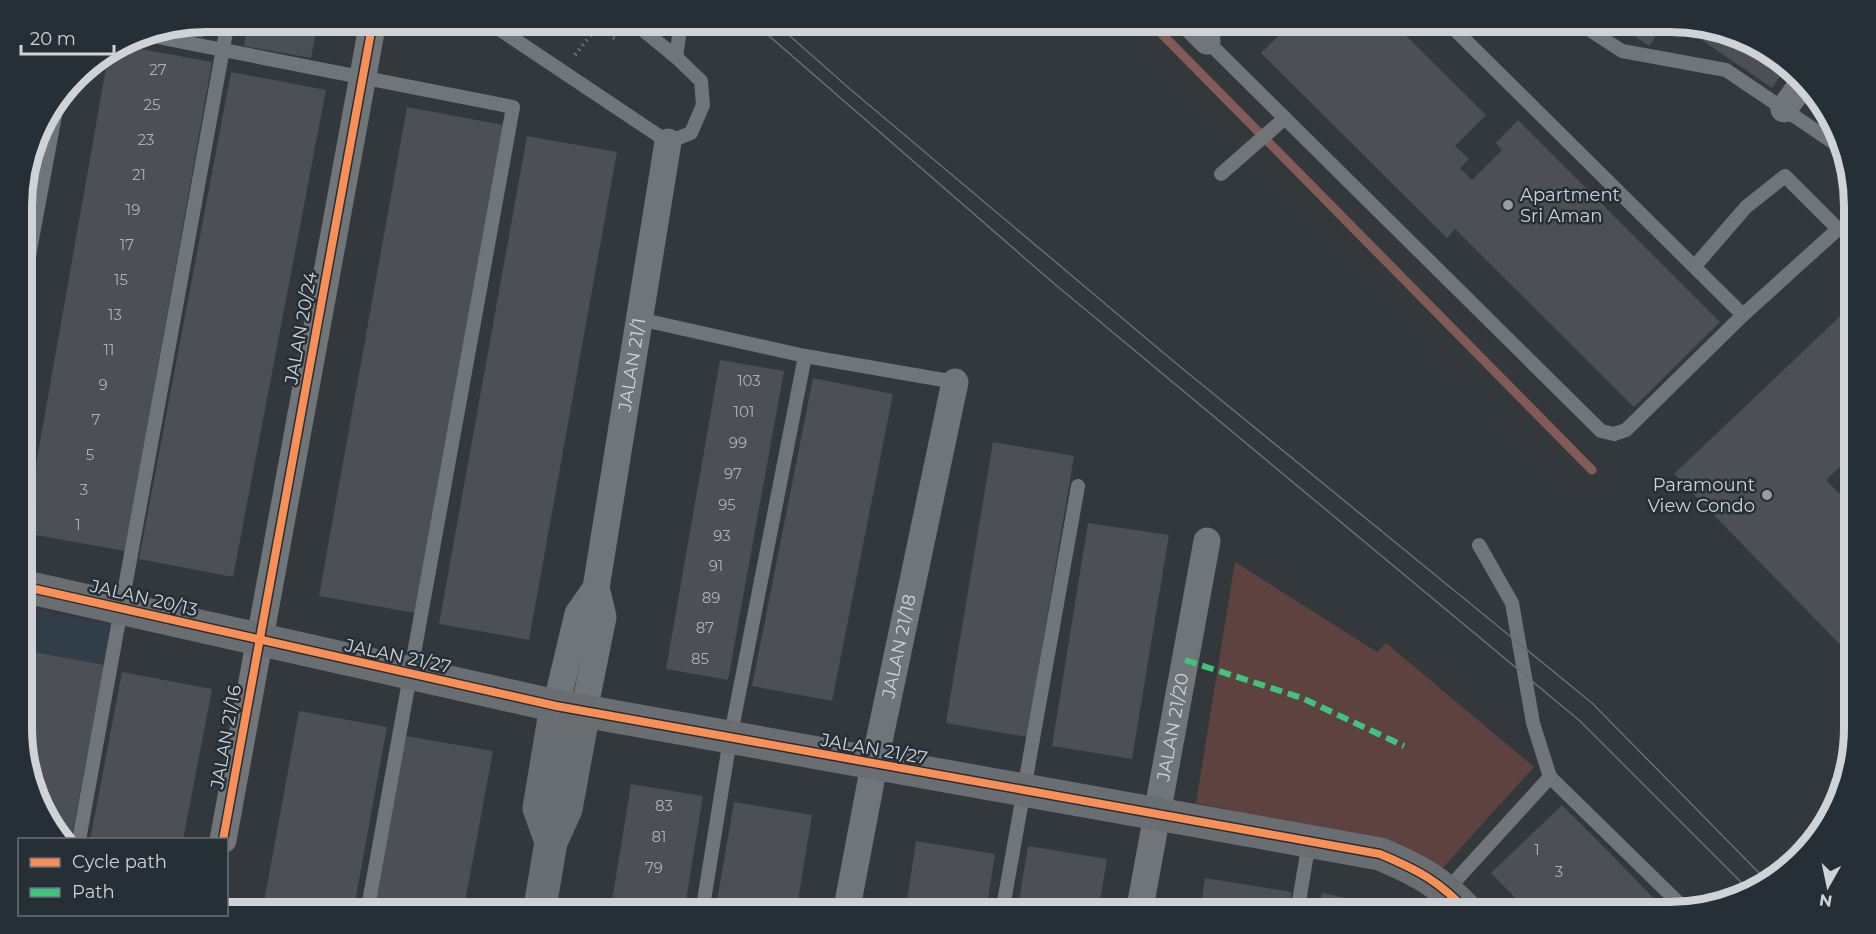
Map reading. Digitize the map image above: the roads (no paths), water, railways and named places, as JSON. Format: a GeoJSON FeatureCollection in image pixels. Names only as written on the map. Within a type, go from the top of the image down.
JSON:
{"type":"FeatureCollection","features":[{"type":"Feature","properties":{"kind":"street","name":"JALAN 20/24"},"geometry":{"type":"LineString","coordinates":[[259,640],[371,32]]}},
{"type":"Feature","properties":{"kind":"street"},"geometry":{"type":"LineString","coordinates":[[1198,32],[1207,41]]}},
{"type":"Feature","properties":{"kind":"street"},"geometry":{"type":"LineString","coordinates":[[1784,109],[1799,89]]}},
{"type":"Feature","properties":{"kind":"street","name":"JALAN 21/1"},"geometry":{"type":"LineString","coordinates":[[541,902],[551,842],[566,810],[570,709],[603,617],[596,588],[668,142]]}},
{"type":"Feature","properties":{"kind":"street"},"geometry":{"type":"LineString","coordinates":[[32,199],[42,147]]}},
{"type":"Feature","properties":{"kind":"street","name":"JALAN 21/18"},"geometry":{"type":"LineString","coordinates":[[848,902],[874,765],[955,382]]}},
{"type":"Feature","properties":{"kind":"street","name":"JALAN 21/20"},"geometry":{"type":"LineString","coordinates":[[1141,902],[1206,541]]}},
{"type":"Feature","properties":{"kind":"street","name":"JALAN 20/13"},"geometry":{"type":"LineString","coordinates":[[32,588],[259,640]]}},
{"type":"Feature","properties":{"kind":"street","name":"JALAN 21/27"},"geometry":{"type":"LineString","coordinates":[[259,640],[570,709],[1380,854],[1417,870],[1458,901]]}},
{"type":"Feature","properties":{"kind":"street","name":"JALAN 21/16"},"geometry":{"type":"LineString","coordinates":[[223,838],[259,640]]}},
{"type":"Feature","properties":{"kind":"lane"},"geometry":{"type":"LineString","coordinates":[[79,838],[226,32]]}},
{"type":"Feature","properties":{"kind":"lane"},"geometry":{"type":"LineString","coordinates":[[503,32],[668,142],[691,133],[703,105],[701,81],[645,32]]}},
{"type":"Feature","properties":{"kind":"lane"},"geometry":{"type":"LineString","coordinates":[[676,57],[680,32]]}},
{"type":"Feature","properties":{"kind":"lane"},"geometry":{"type":"LineString","coordinates":[[1216,32],[1207,41],[1601,431],[1614,434],[1626,430],[1743,315],[1838,229],[1785,176],[1746,207],[1695,266]]}},
{"type":"Feature","properties":{"kind":"lane"},"geometry":{"type":"LineString","coordinates":[[1457,32],[1743,315]]}},
{"type":"Feature","properties":{"kind":"lane"},"geometry":{"type":"LineString","coordinates":[[1593,32],[1622,51],[1726,70],[1832,141]]}},
{"type":"Feature","properties":{"kind":"lane"},"geometry":{"type":"LineString","coordinates":[[162,38],[513,107],[369,902]]}},
{"type":"Feature","properties":{"kind":"lane"},"geometry":{"type":"LineString","coordinates":[[1221,174],[1285,118]]}},
{"type":"Feature","properties":{"kind":"lane"},"geometry":{"type":"LineString","coordinates":[[639,319],[805,356],[955,382]]}},
{"type":"Feature","properties":{"kind":"lane"},"geometry":{"type":"LineString","coordinates":[[704,902],[730,739],[805,356]]}},
{"type":"Feature","properties":{"kind":"lane"},"geometry":{"type":"LineString","coordinates":[[1004,902],[1078,486]]}},
{"type":"Feature","properties":{"kind":"lane"},"geometry":{"type":"LineString","coordinates":[[1479,545],[1512,603],[1533,723],[1550,777],[1678,902]]}},
{"type":"Feature","properties":{"kind":"lane"},"geometry":{"type":"LineString","coordinates":[[1458,901],[1550,777]]}},
{"type":"Feature","properties":{"kind":"lane"},"geometry":{"type":"LineString","coordinates":[[1299,902],[1309,842]]}},
{"type":"Feature","properties":{"kind":"waterway"},"geometry":{"type":"LineString","coordinates":[[1160,32],[1592,470]]}},
{"type":"Feature","properties":{"kind":"tram line"},"geometry":{"type":"LineString","coordinates":[[765,32],[1051,281],[1580,721],[1745,886]]}},
{"type":"Feature","properties":{"kind":"tram line"},"geometry":{"type":"LineString","coordinates":[[785,32],[1172,360],[1592,703],[1762,876]]}},
{"type":"Feature","properties":{"kind":"place","name":"Apartment Sri Aman"},"geometry":{"type":"Point","coordinates":[1508,205]}},
{"type":"Feature","properties":{"kind":"place","name":"Paramount View Condo"},"geometry":{"type":"Point","coordinates":[1767,495]}}]}
